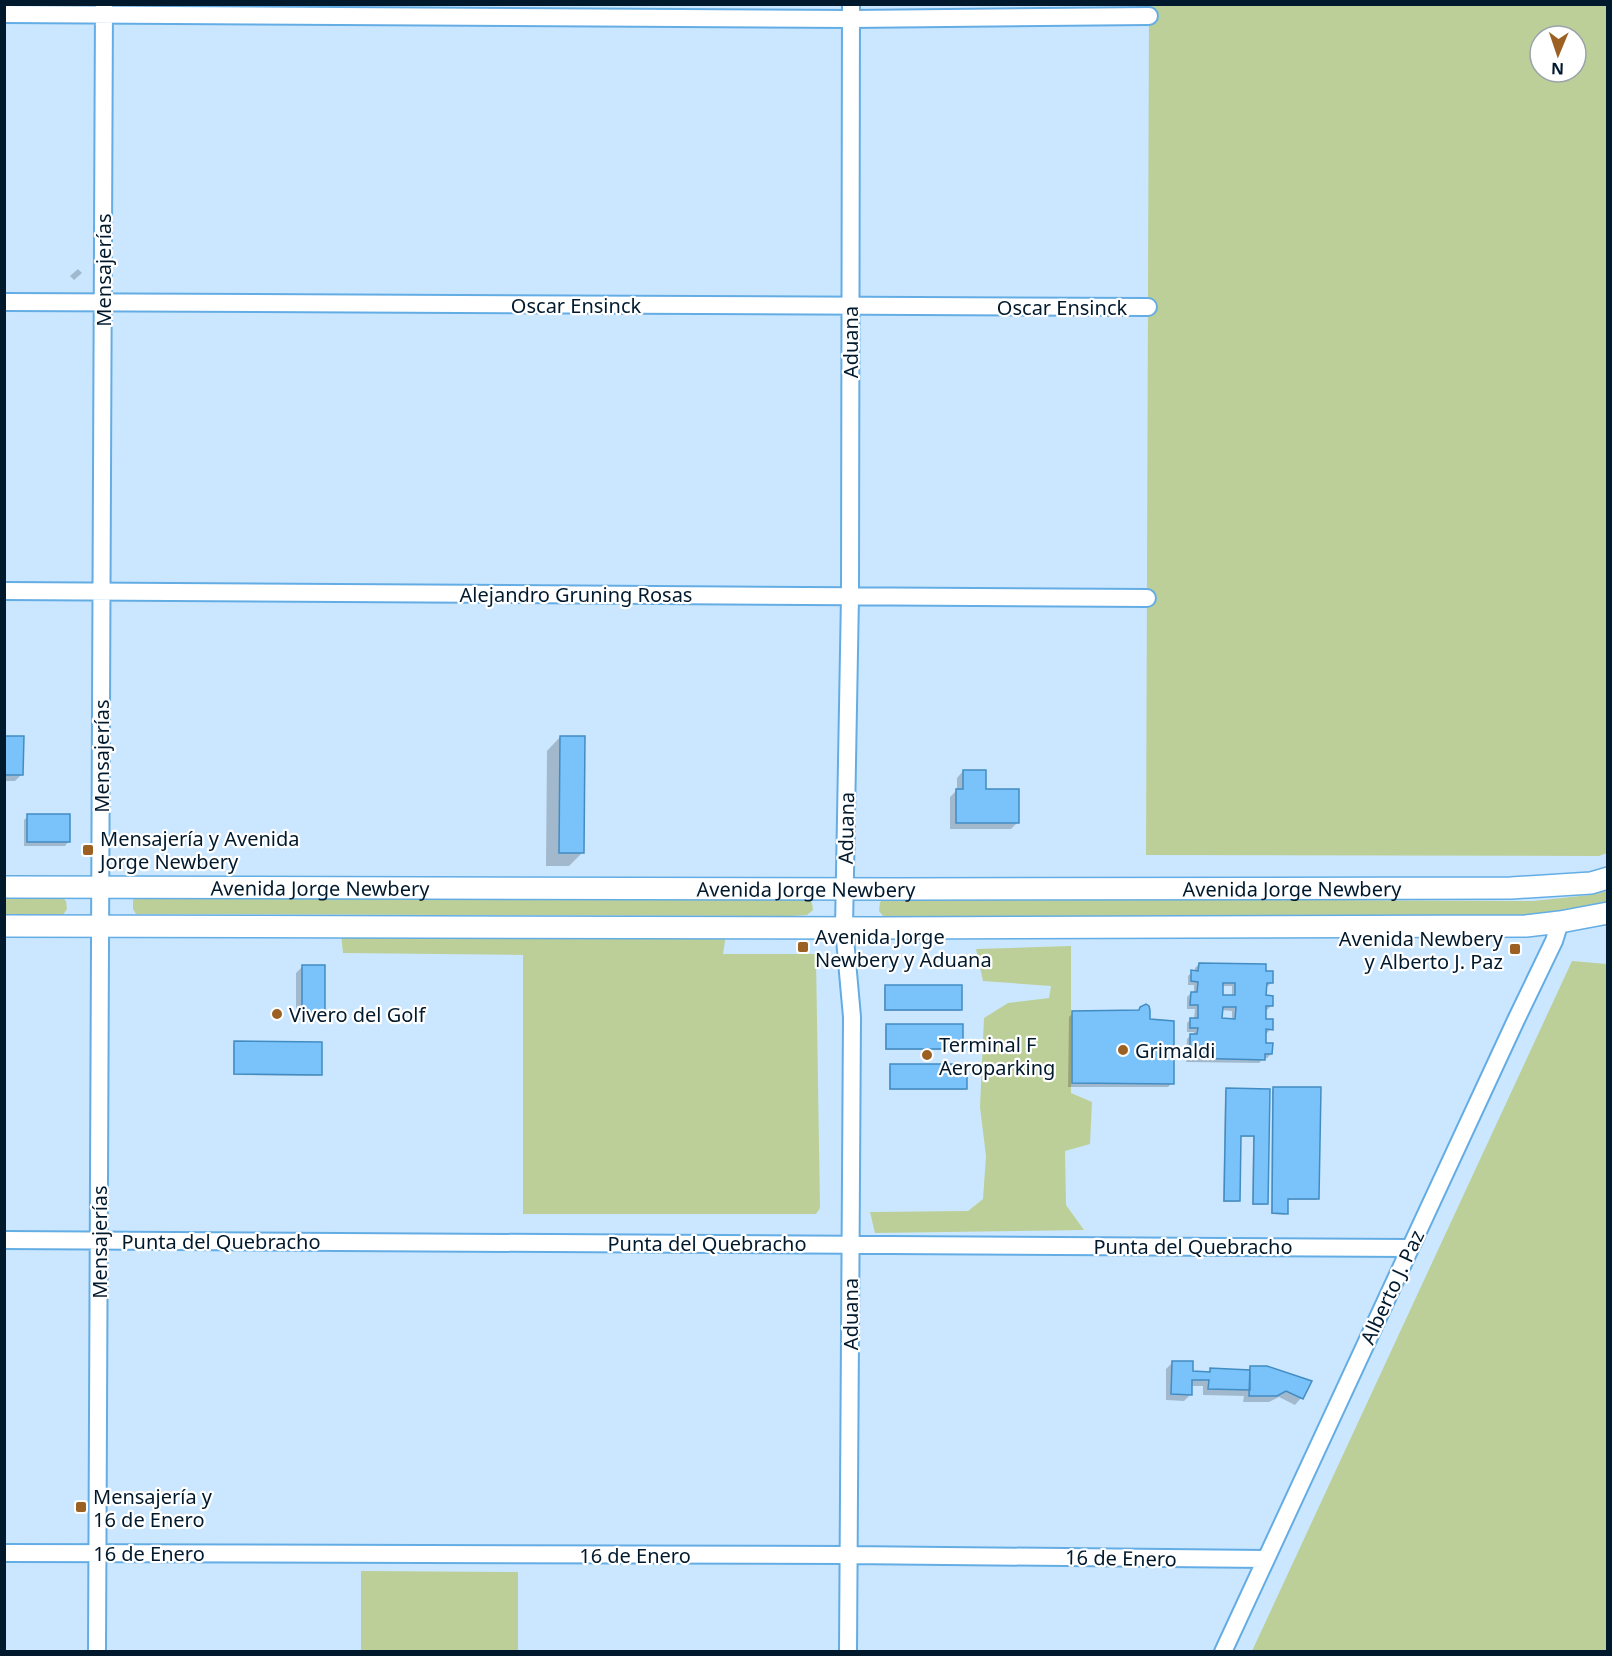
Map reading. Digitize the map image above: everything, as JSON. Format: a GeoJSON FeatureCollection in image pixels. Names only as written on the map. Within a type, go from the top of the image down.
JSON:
{"type":"FeatureCollection","features":[{"type":"Feature","properties":{"kind":"main road","name":"Avenida Jorge Newbery"},"geometry":{"type":"LineString","coordinates":[[4,887],[1511,888],[1591,883],[1608,878]]}},
{"type":"Feature","properties":{"kind":"main road","name":"Avenida Jorge Newbery"},"geometry":{"type":"LineString","coordinates":[[4,926],[844,928],[1526,926],[1608,914]]}},
{"type":"Feature","properties":{"kind":"street"},"geometry":{"type":"LineString","coordinates":[[4,14],[104,10],[850,12],[1149,16]]}},
{"type":"Feature","properties":{"kind":"street","name":"Mensajerías"},"geometry":{"type":"LineString","coordinates":[[97,1652],[104,10]]}},
{"type":"Feature","properties":{"kind":"street","name":"Aduana"},"geometry":{"type":"LineString","coordinates":[[848,1652],[852,1017],[844,928],[850,596],[850,12]]}},
{"type":"Feature","properties":{"kind":"street","name":"Oscar Ensinck"},"geometry":{"type":"LineString","coordinates":[[4,302],[1148,307]]}},
{"type":"Feature","properties":{"kind":"street","name":"Alejandro Gruning Rosas"},"geometry":{"type":"LineString","coordinates":[[4,591],[1147,598]]}},
{"type":"Feature","properties":{"kind":"street","name":"Alberto J. Paz"},"geometry":{"type":"LineString","coordinates":[[1223,1652],[1554,942],[1560,922]]}},
{"type":"Feature","properties":{"kind":"street","name":"Punta del Quebracho"},"geometry":{"type":"LineString","coordinates":[[4,1240],[1410,1248]]}},
{"type":"Feature","properties":{"kind":"street","name":"16 de Enero"},"geometry":{"type":"LineString","coordinates":[[4,1553],[1266,1559]]}},
{"type":"Feature","properties":{"kind":"green space"},"geometry":{"type":"Polygon","coordinates":[[[1149,5],[1607,5],[1607,853],[1599,856],[1146,855],[1149,5]]]}},
{"type":"Feature","properties":{"kind":"green space"},"geometry":{"type":"Polygon","coordinates":[[[1608,891],[1607,905],[1532,917],[883,916],[879,911],[880,902],[886,898],[1533,901],[1608,891]]]}},
{"type":"Feature","properties":{"kind":"green space"},"geometry":{"type":"Polygon","coordinates":[[[139,896],[808,899],[812,903],[813,910],[807,915],[792,916],[136,914],[133,909],[133,900],[139,896]]]}},
{"type":"Feature","properties":{"kind":"green space"},"geometry":{"type":"Polygon","coordinates":[[[5,897],[62,897],[66,901],[67,909],[63,915],[5,915],[5,897]]]}},
{"type":"Feature","properties":{"kind":"green space"},"geometry":{"type":"Polygon","coordinates":[[[341,934],[726,935],[723,954],[815,954],[820,1208],[816,1214],[523,1214],[523,955],[343,953],[341,934]]]}},
{"type":"Feature","properties":{"kind":"green space"},"geometry":{"type":"Polygon","coordinates":[[[1071,946],[1071,1093],[1092,1102],[1090,1144],[1065,1151],[1066,1205],[1084,1230],[875,1233],[870,1212],[968,1211],[983,1199],[986,1156],[980,1107],[984,1018],[1008,1003],[1049,998],[1051,986],[983,981],[976,949],[1071,946]]]}},
{"type":"Feature","properties":{"kind":"green space"},"geometry":{"type":"Polygon","coordinates":[[[1572,961],[1607,964],[1607,1651],[1252,1651],[1572,961]]]}},
{"type":"Feature","properties":{"kind":"green space"},"geometry":{"type":"Polygon","coordinates":[[[361,1571],[518,1572],[518,1651],[361,1651],[361,1571]]]}},
{"type":"Feature","properties":{"kind":"building"},"geometry":{"type":"Polygon","coordinates":[[[4,736],[24,736],[23,775],[4,775],[4,736]]]}},
{"type":"Feature","properties":{"kind":"building"},"geometry":{"type":"Polygon","coordinates":[[[560,736],[585,736],[584,853],[559,853],[560,736]]]}},
{"type":"Feature","properties":{"kind":"building"},"geometry":{"type":"Polygon","coordinates":[[[963,770],[986,770],[986,789],[1019,789],[1019,823],[956,823],[956,789],[963,789],[963,770]]]}},
{"type":"Feature","properties":{"kind":"building"},"geometry":{"type":"Polygon","coordinates":[[[27,814],[70,814],[70,842],[27,842],[27,814]]]}},
{"type":"Feature","properties":{"kind":"building"},"geometry":{"type":"Polygon","coordinates":[[[1199,963],[1266,964],[1266,971],[1273,971],[1273,983],[1267,983],[1266,995],[1273,996],[1273,1006],[1266,1006],[1266,1019],[1273,1019],[1273,1030],[1266,1029],[1266,1043],[1273,1043],[1272,1054],[1265,1054],[1265,1060],[1190,1058],[1190,1034],[1197,1034],[1198,1028],[1190,1028],[1190,1018],[1198,1018],[1198,1005],[1190,1005],[1191,992],[1197,992],[1198,982],[1191,981],[1191,970],[1198,971],[1199,963]],[[1223,983],[1223,995],[1235,995],[1235,983],[1223,983]],[[1223,1007],[1222,1018],[1235,1019],[1236,1007],[1223,1007]]]}},
{"type":"Feature","properties":{"kind":"building"},"geometry":{"type":"Polygon","coordinates":[[[302,965],[325,965],[325,1014],[302,1014],[302,965]]]}},
{"type":"Feature","properties":{"kind":"building"},"geometry":{"type":"Polygon","coordinates":[[[885,985],[962,985],[962,1010],[885,1010],[885,985]]]}},
{"type":"Feature","properties":{"kind":"building"},"geometry":{"type":"Polygon","coordinates":[[[1146,1004],[1149,1006],[1150,1019],[1174,1021],[1174,1084],[1072,1083],[1072,1011],[1139,1010],[1146,1004]]]}},
{"type":"Feature","properties":{"kind":"building"},"geometry":{"type":"Polygon","coordinates":[[[886,1024],[963,1024],[963,1049],[886,1049],[886,1024]]]}},
{"type":"Feature","properties":{"kind":"building"},"geometry":{"type":"Polygon","coordinates":[[[234,1041],[322,1042],[322,1075],[234,1074],[234,1041]]]}},
{"type":"Feature","properties":{"kind":"building"},"geometry":{"type":"Polygon","coordinates":[[[890,1064],[967,1064],[967,1089],[890,1089],[890,1064]]]}},
{"type":"Feature","properties":{"kind":"building"},"geometry":{"type":"Polygon","coordinates":[[[1273,1087],[1321,1087],[1319,1199],[1288,1199],[1288,1214],[1272,1213],[1273,1087]]]}},
{"type":"Feature","properties":{"kind":"building"},"geometry":{"type":"Polygon","coordinates":[[[1226,1088],[1270,1089],[1268,1204],[1253,1204],[1254,1136],[1241,1136],[1240,1201],[1224,1201],[1226,1088]]]}},
{"type":"Feature","properties":{"kind":"building"},"geometry":{"type":"Polygon","coordinates":[[[1172,1361],[1193,1361],[1193,1371],[1210,1372],[1210,1368],[1250,1370],[1250,1390],[1208,1389],[1209,1380],[1192,1380],[1192,1395],[1171,1394],[1172,1361]]]}},
{"type":"Feature","properties":{"kind":"building"},"geometry":{"type":"Polygon","coordinates":[[[1250,1366],[1267,1366],[1312,1381],[1303,1399],[1286,1391],[1277,1396],[1249,1396],[1250,1366]]]}},
{"type":"Feature","properties":{"kind":"place","name":"Mensajería y Avenida Jorge Newbery"},"geometry":{"type":"Point","coordinates":[88,850]}},
{"type":"Feature","properties":{"kind":"place","name":"Avenida Jorge Newbery y Aduana"},"geometry":{"type":"Point","coordinates":[803,947]}},
{"type":"Feature","properties":{"kind":"place","name":"Avenida Newbery y Alberto J. Paz"},"geometry":{"type":"Point","coordinates":[1515,949]}},
{"type":"Feature","properties":{"kind":"place","name":"Vivero del Golf"},"geometry":{"type":"Point","coordinates":[277,1014]}},
{"type":"Feature","properties":{"kind":"place","name":"Grimaldi"},"geometry":{"type":"Point","coordinates":[1123,1050]}},
{"type":"Feature","properties":{"kind":"place","name":"Terminal F Aeroparking"},"geometry":{"type":"Point","coordinates":[927,1055]}},
{"type":"Feature","properties":{"kind":"place","name":"Mensajería y 16 de Enero"},"geometry":{"type":"Point","coordinates":[81,1507]}}]}
